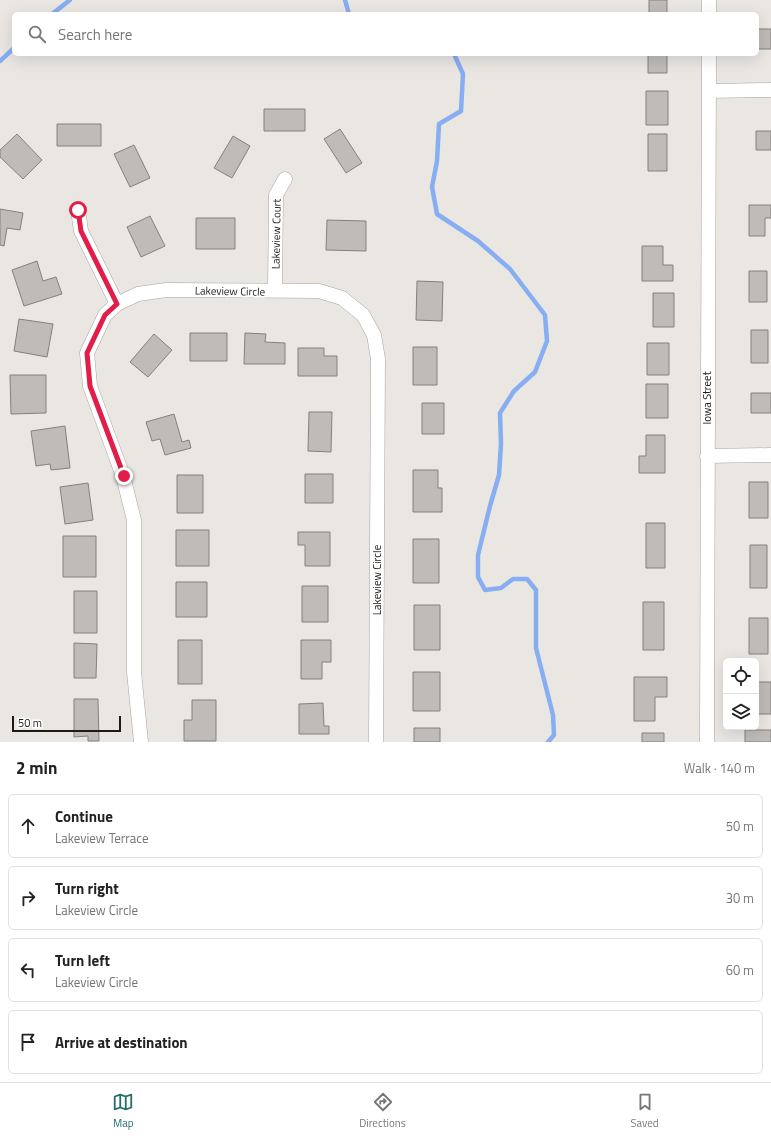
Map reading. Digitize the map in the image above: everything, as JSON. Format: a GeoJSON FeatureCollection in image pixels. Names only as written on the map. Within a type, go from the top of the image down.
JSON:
{"type":"FeatureCollection","features":[{"type":"Feature","properties":{"kind":"street"},"geometry":{"type":"LineString","coordinates":[[709,0],[709,12]]}},
{"type":"Feature","properties":{"kind":"street","name":"Iowa Street"},"geometry":{"type":"LineString","coordinates":[[707,742],[709,56]]}},
{"type":"Feature","properties":{"kind":"street"},"geometry":{"type":"LineString","coordinates":[[709,91],[771,90]]}},
{"type":"Feature","properties":{"kind":"street","name":"Lakeview Court"},"geometry":{"type":"LineString","coordinates":[[275,291],[276,195],[285,179]]}},
{"type":"Feature","properties":{"kind":"street"},"geometry":{"type":"LineString","coordinates":[[78,210],[81,231],[117,304]]}},
{"type":"Feature","properties":{"kind":"street","name":"Lakeview Circle"},"geometry":{"type":"LineString","coordinates":[[141,742],[134,672],[134,520],[124,476],[90,386],[87,353],[105,315],[117,304],[138,294],[166,290],[319,291],[342,298],[363,315],[374,336],[378,360],[376,742]]}},
{"type":"Feature","properties":{"kind":"street"},"geometry":{"type":"LineString","coordinates":[[707,456],[771,455]]}},
{"type":"Feature","properties":{"kind":"building"},"geometry":{"type":"Polygon","coordinates":[[[649,0],[667,0],[667,12],[649,12],[649,0]]]}},
{"type":"Feature","properties":{"kind":"building"},"geometry":{"type":"Polygon","coordinates":[[[759,29],[771,29],[771,49],[759,49],[759,29]]]}},
{"type":"Feature","properties":{"kind":"building"},"geometry":{"type":"Polygon","coordinates":[[[648,56],[667,56],[667,73],[648,73],[648,56]]]}},
{"type":"Feature","properties":{"kind":"building"},"geometry":{"type":"Polygon","coordinates":[[[646,91],[668,91],[668,125],[646,125],[646,91]]]}},
{"type":"Feature","properties":{"kind":"building"},"geometry":{"type":"Polygon","coordinates":[[[264,109],[305,109],[305,131],[264,131],[264,109]]]}},
{"type":"Feature","properties":{"kind":"building"},"geometry":{"type":"Polygon","coordinates":[[[57,124],[101,124],[101,146],[57,146],[57,124]]]}},
{"type":"Feature","properties":{"kind":"building"},"geometry":{"type":"Polygon","coordinates":[[[340,129],[362,163],[346,173],[324,139],[340,129]]]}},
{"type":"Feature","properties":{"kind":"building"},"geometry":{"type":"Polygon","coordinates":[[[756,131],[771,131],[771,150],[756,150],[756,131]]]}},
{"type":"Feature","properties":{"kind":"building"},"geometry":{"type":"Polygon","coordinates":[[[17,134],[42,160],[23,179],[0,157],[0,150],[17,134]]]}},
{"type":"Feature","properties":{"kind":"building"},"geometry":{"type":"Polygon","coordinates":[[[648,134],[667,134],[667,171],[648,171],[648,134]]]}},
{"type":"Feature","properties":{"kind":"building"},"geometry":{"type":"Polygon","coordinates":[[[233,136],[250,146],[232,178],[214,168],[233,136]]]}},
{"type":"Feature","properties":{"kind":"building"},"geometry":{"type":"Polygon","coordinates":[[[134,145],[150,178],[130,187],[114,154],[134,145]]]}},
{"type":"Feature","properties":{"kind":"building"},"geometry":{"type":"Polygon","coordinates":[[[749,205],[771,205],[771,218],[765,218],[765,236],[749,236],[749,205]]]}},
{"type":"Feature","properties":{"kind":"building"},"geometry":{"type":"Polygon","coordinates":[[[0,209],[23,213],[20,230],[7,228],[4,246],[0,245],[0,209]]]}},
{"type":"Feature","properties":{"kind":"building"},"geometry":{"type":"Polygon","coordinates":[[[150,216],[165,246],[141,257],[127,227],[150,216]]]}},
{"type":"Feature","properties":{"kind":"building"},"geometry":{"type":"Polygon","coordinates":[[[196,218],[235,218],[235,249],[196,249],[196,218]]]}},
{"type":"Feature","properties":{"kind":"building"},"geometry":{"type":"Polygon","coordinates":[[[327,220],[366,221],[366,251],[326,250],[327,220]]]}},
{"type":"Feature","properties":{"kind":"building"},"geometry":{"type":"Polygon","coordinates":[[[642,246],[663,246],[663,265],[673,265],[673,281],[642,281],[642,246]]]}},
{"type":"Feature","properties":{"kind":"building"},"geometry":{"type":"Polygon","coordinates":[[[37,261],[43,281],[56,277],[62,294],[24,306],[12,270],[37,261]]]}},
{"type":"Feature","properties":{"kind":"building"},"geometry":{"type":"Polygon","coordinates":[[[749,271],[767,271],[767,302],[749,302],[749,271]]]}},
{"type":"Feature","properties":{"kind":"building"},"geometry":{"type":"Polygon","coordinates":[[[417,281],[443,282],[442,321],[416,320],[417,281]]]}},
{"type":"Feature","properties":{"kind":"building"},"geometry":{"type":"Polygon","coordinates":[[[653,293],[674,293],[674,327],[653,327],[653,293]]]}},
{"type":"Feature","properties":{"kind":"building"},"geometry":{"type":"Polygon","coordinates":[[[19,319],[53,324],[47,357],[14,351],[19,319]]]}},
{"type":"Feature","properties":{"kind":"building"},"geometry":{"type":"Polygon","coordinates":[[[751,330],[768,330],[768,363],[751,363],[751,330]]]}},
{"type":"Feature","properties":{"kind":"building"},"geometry":{"type":"Polygon","coordinates":[[[190,333],[227,333],[227,361],[190,361],[190,333]]]}},
{"type":"Feature","properties":{"kind":"building"},"geometry":{"type":"Polygon","coordinates":[[[245,333],[266,334],[265,342],[285,343],[285,364],[244,364],[245,333]]]}},
{"type":"Feature","properties":{"kind":"building"},"geometry":{"type":"Polygon","coordinates":[[[154,334],[172,350],[148,377],[130,362],[154,334]]]}},
{"type":"Feature","properties":{"kind":"building"},"geometry":{"type":"Polygon","coordinates":[[[647,343],[669,343],[669,375],[647,375],[647,343]]]}},
{"type":"Feature","properties":{"kind":"building"},"geometry":{"type":"Polygon","coordinates":[[[413,347],[437,347],[437,385],[413,385],[413,347]]]}},
{"type":"Feature","properties":{"kind":"building"},"geometry":{"type":"Polygon","coordinates":[[[298,348],[324,348],[324,356],[337,356],[337,376],[298,376],[298,348]]]}},
{"type":"Feature","properties":{"kind":"building"},"geometry":{"type":"Polygon","coordinates":[[[10,375],[46,375],[46,413],[11,414],[10,375]]]}},
{"type":"Feature","properties":{"kind":"building"},"geometry":{"type":"Polygon","coordinates":[[[646,384],[668,384],[668,418],[646,418],[646,384]]]}},
{"type":"Feature","properties":{"kind":"building"},"geometry":{"type":"Polygon","coordinates":[[[751,393],[771,393],[771,413],[751,413],[751,393]]]}},
{"type":"Feature","properties":{"kind":"building"},"geometry":{"type":"Polygon","coordinates":[[[422,403],[444,403],[444,434],[422,434],[422,403]]]}},
{"type":"Feature","properties":{"kind":"building"},"geometry":{"type":"Polygon","coordinates":[[[309,412],[332,412],[331,452],[308,451],[309,412]]]}},
{"type":"Feature","properties":{"kind":"building"},"geometry":{"type":"Polygon","coordinates":[[[174,414],[182,442],[189,440],[191,448],[165,455],[160,439],[152,441],[146,422],[174,414]]]}},
{"type":"Feature","properties":{"kind":"building"},"geometry":{"type":"Polygon","coordinates":[[[65,426],[70,468],[51,470],[50,464],[36,466],[31,431],[65,426]]]}},
{"type":"Feature","properties":{"kind":"building"},"geometry":{"type":"Polygon","coordinates":[[[646,435],[665,435],[665,473],[639,473],[639,456],[646,456],[646,435]]]}},
{"type":"Feature","properties":{"kind":"building"},"geometry":{"type":"Polygon","coordinates":[[[413,470],[438,470],[438,488],[442,488],[442,512],[413,512],[413,470]]]}},
{"type":"Feature","properties":{"kind":"building"},"geometry":{"type":"Polygon","coordinates":[[[305,474],[333,474],[333,503],[305,503],[305,474]]]}},
{"type":"Feature","properties":{"kind":"building"},"geometry":{"type":"Polygon","coordinates":[[[177,475],[203,475],[203,513],[177,513],[177,475]]]}},
{"type":"Feature","properties":{"kind":"building"},"geometry":{"type":"Polygon","coordinates":[[[749,482],[768,482],[768,518],[749,518],[749,482]]]}},
{"type":"Feature","properties":{"kind":"building"},"geometry":{"type":"Polygon","coordinates":[[[88,483],[93,520],[65,524],[60,487],[88,483]]]}},
{"type":"Feature","properties":{"kind":"building"},"geometry":{"type":"Polygon","coordinates":[[[646,523],[665,523],[665,568],[646,568],[646,523]]]}},
{"type":"Feature","properties":{"kind":"building"},"geometry":{"type":"Polygon","coordinates":[[[176,530],[209,530],[209,566],[176,566],[176,530]]]}},
{"type":"Feature","properties":{"kind":"building"},"geometry":{"type":"Polygon","coordinates":[[[298,532],[330,532],[330,566],[305,566],[305,545],[298,545],[298,532]]]}},
{"type":"Feature","properties":{"kind":"building"},"geometry":{"type":"Polygon","coordinates":[[[63,536],[96,536],[96,577],[63,577],[63,536]]]}},
{"type":"Feature","properties":{"kind":"building"},"geometry":{"type":"Polygon","coordinates":[[[413,539],[439,539],[439,583],[413,583],[413,539]]]}},
{"type":"Feature","properties":{"kind":"building"},"geometry":{"type":"Polygon","coordinates":[[[750,545],[767,545],[767,588],[750,588],[750,545]]]}},
{"type":"Feature","properties":{"kind":"building"},"geometry":{"type":"Polygon","coordinates":[[[176,582],[207,582],[207,617],[176,617],[176,582]]]}},
{"type":"Feature","properties":{"kind":"building"},"geometry":{"type":"Polygon","coordinates":[[[302,586],[328,586],[328,622],[302,622],[302,586]]]}},
{"type":"Feature","properties":{"kind":"building"},"geometry":{"type":"Polygon","coordinates":[[[74,591],[97,591],[97,633],[74,633],[74,591]]]}},
{"type":"Feature","properties":{"kind":"building"},"geometry":{"type":"Polygon","coordinates":[[[643,602],[664,602],[664,650],[643,650],[643,602]]]}},
{"type":"Feature","properties":{"kind":"building"},"geometry":{"type":"Polygon","coordinates":[[[414,605],[440,605],[440,650],[414,650],[414,605]]]}},
{"type":"Feature","properties":{"kind":"building"},"geometry":{"type":"Polygon","coordinates":[[[749,618],[768,618],[768,654],[749,654],[749,618]]]}},
{"type":"Feature","properties":{"kind":"building"},"geometry":{"type":"Polygon","coordinates":[[[178,640],[202,640],[202,684],[178,684],[178,640]]]}},
{"type":"Feature","properties":{"kind":"building"},"geometry":{"type":"Polygon","coordinates":[[[301,640],[331,640],[331,662],[322,662],[322,679],[301,679],[301,640]]]}},
{"type":"Feature","properties":{"kind":"building"},"geometry":{"type":"Polygon","coordinates":[[[74,643],[97,644],[96,678],[74,678],[74,643]]]}},
{"type":"Feature","properties":{"kind":"building"},"geometry":{"type":"Polygon","coordinates":[[[413,672],[440,672],[440,711],[413,711],[413,672]]]}},
{"type":"Feature","properties":{"kind":"building"},"geometry":{"type":"Polygon","coordinates":[[[634,677],[667,677],[667,697],[655,697],[655,721],[634,721],[634,677]]]}},
{"type":"Feature","properties":{"kind":"building"},"geometry":{"type":"Polygon","coordinates":[[[759,682],[771,682],[771,714],[759,714],[759,682]]]}},
{"type":"Feature","properties":{"kind":"building"},"geometry":{"type":"Polygon","coordinates":[[[74,699],[98,699],[99,741],[88,741],[88,736],[74,737],[74,699]]]}},
{"type":"Feature","properties":{"kind":"building"},"geometry":{"type":"Polygon","coordinates":[[[192,700],[216,700],[216,741],[184,741],[184,720],[192,720],[192,700]]]}},
{"type":"Feature","properties":{"kind":"building"},"geometry":{"type":"Polygon","coordinates":[[[323,703],[324,726],[329,726],[329,734],[299,734],[299,704],[323,703]]]}},
{"type":"Feature","properties":{"kind":"building"},"geometry":{"type":"Polygon","coordinates":[[[414,728],[440,728],[440,742],[414,742],[414,728]]]}},
{"type":"Feature","properties":{"kind":"building"},"geometry":{"type":"Polygon","coordinates":[[[745,730],[771,730],[771,742],[745,742],[745,730]]]}},
{"type":"Feature","properties":{"kind":"building"},"geometry":{"type":"Polygon","coordinates":[[[642,733],[664,733],[664,742],[642,742],[642,733]]]}},
{"type":"Feature","properties":{"kind":"waterway"},"geometry":{"type":"LineString","coordinates":[[55,12],[70,0]]}},
{"type":"Feature","properties":{"kind":"waterway"},"geometry":{"type":"LineString","coordinates":[[345,0],[348,12]]}},
{"type":"Feature","properties":{"kind":"waterway"},"geometry":{"type":"LineString","coordinates":[[0,61],[12,50]]}},
{"type":"Feature","properties":{"kind":"waterway"},"geometry":{"type":"LineString","coordinates":[[455,56],[463,74],[461,111],[439,124],[437,161],[432,187],[437,214],[478,241],[510,269],[545,315],[547,341],[535,372],[514,391],[500,413],[501,444],[499,475],[478,555],[478,577],[485,590],[501,588],[513,579],[527,579],[536,590],[536,648],[553,715],[554,735],[548,742]]}},
{"type":"Feature","properties":{"kind":"route"},"geometry":{"type":"LineString","coordinates":[[78,210],[81,231],[117,304],[105,315],[87,353],[90,386],[124,476]]}}]}
